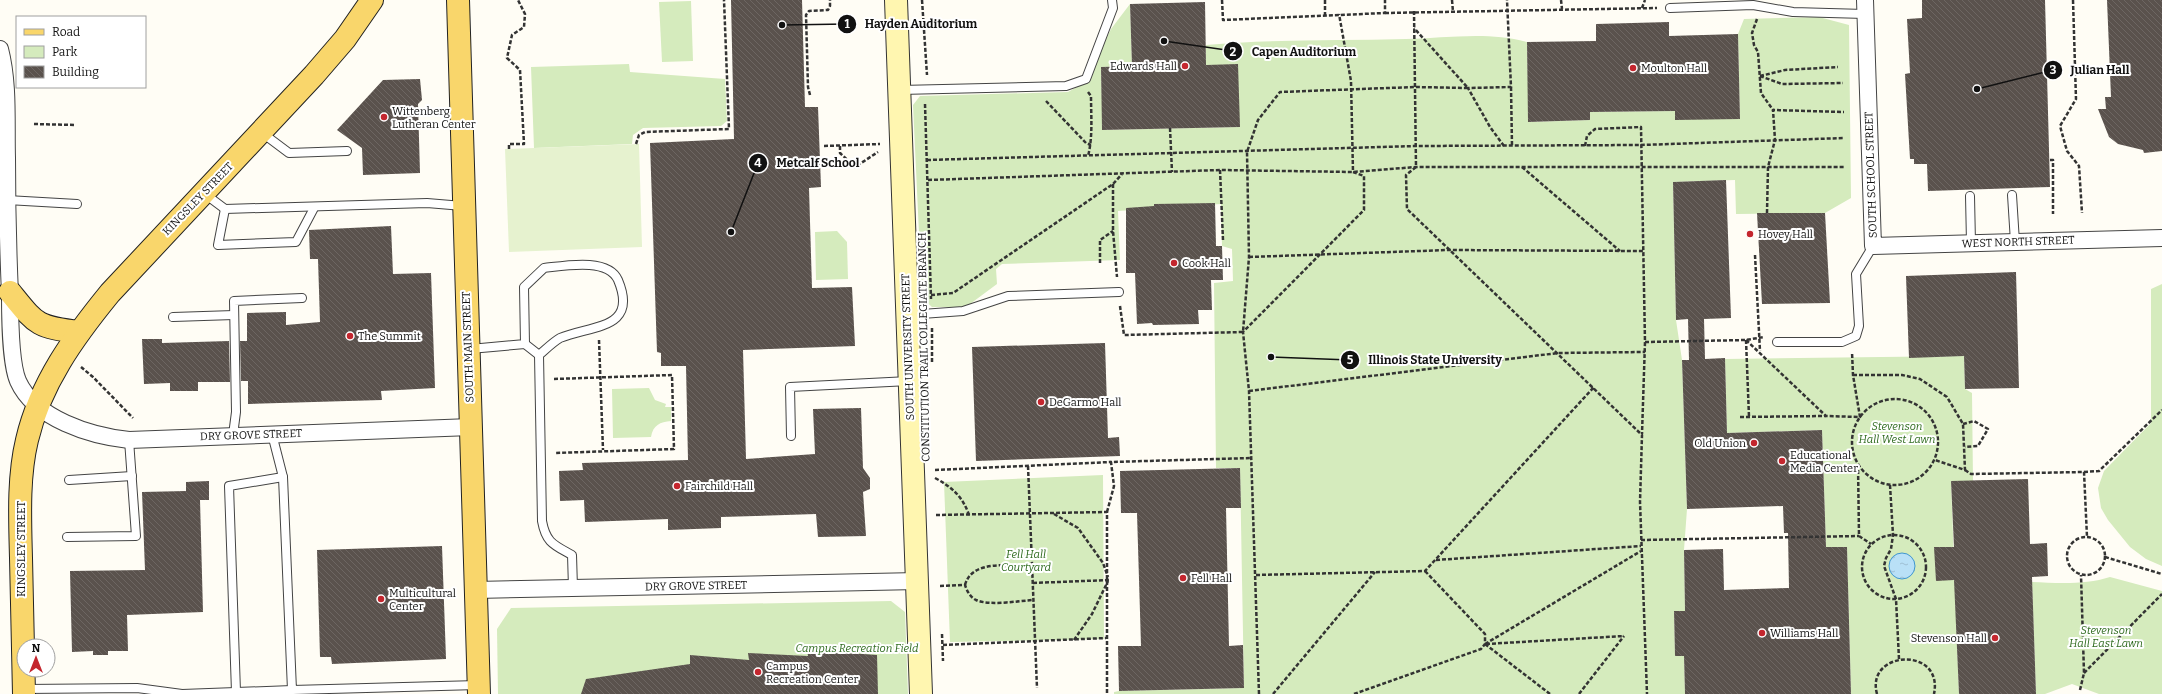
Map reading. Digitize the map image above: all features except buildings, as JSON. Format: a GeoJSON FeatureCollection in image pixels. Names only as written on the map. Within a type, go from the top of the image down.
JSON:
{"type":"FeatureCollection","features":[{"type":"Feature","properties":{"kind":"main road","name":"KINGSLEY STREET"},"geometry":{"type":"LineString","coordinates":[[24,691],[20,531],[22,479],[26,440],[38,407],[56,366],[79,332],[114,288],[204,194],[346,39],[372,0]]}},
{"type":"Feature","properties":{"kind":"main road","name":"SOUTH MAIN STREET"},"geometry":{"type":"LineString","coordinates":[[458,0],[463,206],[479,690]]}},
{"type":"Feature","properties":{"kind":"main road"},"geometry":{"type":"LineString","coordinates":[[6,281],[33,320],[49,328],[79,332]]}},
{"type":"Feature","properties":{"kind":"street","name":"SOUTH UNIVERSITY STREET"},"geometry":{"type":"LineString","coordinates":[[896,0],[909,381],[922,694]]}},
{"type":"Feature","properties":{"kind":"street","name":"SOUTH SCHOOL STREET"},"geometry":{"type":"LineString","coordinates":[[1865,7],[1873,246]]}},
{"type":"Feature","properties":{"kind":"street"},"geometry":{"type":"LineString","coordinates":[[0,49],[5,70],[6,89],[6,281],[12,348],[18,381],[38,407]]}},
{"type":"Feature","properties":{"kind":"street","name":"WEST NORTH STREET"},"geometry":{"type":"LineString","coordinates":[[1873,246],[2162,238]]}},
{"type":"Feature","properties":{"kind":"street","name":"DRY GROVE STREET"},"geometry":{"type":"LineString","coordinates":[[38,407],[83,430],[106,438],[129,440],[471,427]]}},
{"type":"Feature","properties":{"kind":"street","name":"DRY GROVE STREET"},"geometry":{"type":"LineString","coordinates":[[475,590],[918,582]]}},
{"type":"Feature","properties":{"kind":"lane"},"geometry":{"type":"LineString","coordinates":[[899,90],[1066,86],[1078,83],[1086,79],[1113,8],[1112,0]]}},
{"type":"Feature","properties":{"kind":"lane"},"geometry":{"type":"LineString","coordinates":[[1670,8],[1759,6],[1793,12],[1865,7]]}},
{"type":"Feature","properties":{"kind":"lane"},"geometry":{"type":"LineString","coordinates":[[261,132],[289,153],[346,151]]}},
{"type":"Feature","properties":{"kind":"lane"},"geometry":{"type":"LineString","coordinates":[[204,194],[225,209],[314,208],[427,203],[463,206]]}},
{"type":"Feature","properties":{"kind":"lane"},"geometry":{"type":"LineString","coordinates":[[2012,195],[2015,242]]}},
{"type":"Feature","properties":{"kind":"lane"},"geometry":{"type":"LineString","coordinates":[[1970,196],[1972,243]]}},
{"type":"Feature","properties":{"kind":"lane"},"geometry":{"type":"LineString","coordinates":[[7,200],[77,204]]}},
{"type":"Feature","properties":{"kind":"lane"},"geometry":{"type":"LineString","coordinates":[[225,209],[218,245],[296,242],[314,208]]}},
{"type":"Feature","properties":{"kind":"lane","name":"SOUTH SCHOOL STREET"},"geometry":{"type":"LineString","coordinates":[[1777,342],[1842,342],[1856,336],[1859,326],[1856,274],[1873,246]]}},
{"type":"Feature","properties":{"kind":"lane"},"geometry":{"type":"LineString","coordinates":[[525,344],[524,287],[544,268],[596,266],[610,269],[617,278],[624,301],[621,311],[605,326],[559,339],[539,355]]}},
{"type":"Feature","properties":{"kind":"lane"},"geometry":{"type":"LineString","coordinates":[[907,315],[963,311],[1008,296],[1119,292]]}},
{"type":"Feature","properties":{"kind":"lane"},"geometry":{"type":"LineString","coordinates":[[233,436],[236,412],[234,301],[302,298]]}},
{"type":"Feature","properties":{"kind":"lane"},"geometry":{"type":"LineString","coordinates":[[174,317],[234,315]]}},
{"type":"Feature","properties":{"kind":"lane"},"geometry":{"type":"LineString","coordinates":[[468,349],[525,344],[539,355]]}},
{"type":"Feature","properties":{"kind":"lane"},"geometry":{"type":"LineString","coordinates":[[539,355],[542,521],[545,536],[553,544],[572,556],[573,588]]}},
{"type":"Feature","properties":{"kind":"lane"},"geometry":{"type":"LineString","coordinates":[[791,436],[790,387],[909,381]]}},
{"type":"Feature","properties":{"kind":"lane"},"geometry":{"type":"LineString","coordinates":[[272,434],[283,477],[292,690]]}},
{"type":"Feature","properties":{"kind":"lane"},"geometry":{"type":"LineString","coordinates":[[67,537],[136,536],[129,440]]}},
{"type":"Feature","properties":{"kind":"lane"},"geometry":{"type":"LineString","coordinates":[[69,480],[132,476]]}},
{"type":"Feature","properties":{"kind":"lane"},"geometry":{"type":"LineString","coordinates":[[236,692],[229,486],[283,477]]}},
{"type":"Feature","properties":{"kind":"lane"},"geometry":{"type":"LineString","coordinates":[[24,691],[137,688],[182,694],[292,690],[479,690]]}},
{"type":"Feature","properties":{"kind":"path"},"geometry":{"type":"LineString","coordinates":[[509,149],[509,144],[524,144],[520,70],[506,58],[512,35],[524,27],[525,14],[518,0]]}},
{"type":"Feature","properties":{"kind":"path"},"geometry":{"type":"LineString","coordinates":[[636,144],[639,135],[645,132],[729,129],[724,0]]}},
{"type":"Feature","properties":{"kind":"path"},"geometry":{"type":"LineString","coordinates":[[810,95],[808,87],[806,16],[809,11],[828,10],[830,0]]}},
{"type":"Feature","properties":{"kind":"path","name":"CONSTITUTION TRAIL COLLEGIATE BRANCH"},"geometry":{"type":"LineString","coordinates":[[922,0],[928,90],[925,107],[932,369]]}},
{"type":"Feature","properties":{"kind":"path"},"geometry":{"type":"LineString","coordinates":[[1222,0],[1223,20],[1414,11],[1453,12],[1670,8]]}},
{"type":"Feature","properties":{"kind":"path"},"geometry":{"type":"LineString","coordinates":[[1325,0],[1325,15]]}},
{"type":"Feature","properties":{"kind":"path"},"geometry":{"type":"LineString","coordinates":[[1385,0],[1385,13]]}},
{"type":"Feature","properties":{"kind":"path"},"geometry":{"type":"LineString","coordinates":[[1452,0],[1453,12]]}},
{"type":"Feature","properties":{"kind":"path"},"geometry":{"type":"LineString","coordinates":[[1507,0],[1512,146]]}},
{"type":"Feature","properties":{"kind":"path"},"geometry":{"type":"LineString","coordinates":[[1561,0],[1562,10]]}},
{"type":"Feature","properties":{"kind":"path"},"geometry":{"type":"LineString","coordinates":[[1642,8],[1645,0]]}},
{"type":"Feature","properties":{"kind":"path"},"geometry":{"type":"LineString","coordinates":[[2073,0],[2076,99],[2060,126],[2067,151],[2079,166],[2082,213]]}},
{"type":"Feature","properties":{"kind":"path"},"geometry":{"type":"LineString","coordinates":[[1759,6],[1752,33],[1754,44],[1758,52],[1761,94],[1773,110],[1775,140],[1768,167],[1767,213]]}},
{"type":"Feature","properties":{"kind":"path"},"geometry":{"type":"LineString","coordinates":[[1414,11],[1416,167]]}},
{"type":"Feature","properties":{"kind":"path"},"geometry":{"type":"LineString","coordinates":[[1339,14],[1351,89],[1353,172]]}},
{"type":"Feature","properties":{"kind":"path"},"geometry":{"type":"LineString","coordinates":[[1414,28],[1468,88],[1490,127],[1504,146]]}},
{"type":"Feature","properties":{"kind":"path"},"geometry":{"type":"LineString","coordinates":[[1760,76],[1785,70],[1838,67]]}},
{"type":"Feature","properties":{"kind":"path"},"geometry":{"type":"LineString","coordinates":[[1760,76],[1782,84],[1843,82]]}},
{"type":"Feature","properties":{"kind":"path"},"geometry":{"type":"LineString","coordinates":[[1078,83],[1091,96],[1091,145],[1088,156]]}},
{"type":"Feature","properties":{"kind":"path"},"geometry":{"type":"LineString","coordinates":[[1034,87],[1086,143],[1091,145]]}},
{"type":"Feature","properties":{"kind":"path"},"geometry":{"type":"LineString","coordinates":[[1259,694],[1252,458],[1249,391],[1243,332],[1249,257],[1246,171],[1247,152],[1258,120],[1280,92],[1415,87],[1511,87]]}},
{"type":"Feature","properties":{"kind":"path"},"geometry":{"type":"LineString","coordinates":[[1773,110],[1844,112]]}},
{"type":"Feature","properties":{"kind":"path"},"geometry":{"type":"LineString","coordinates":[[34,124],[76,125]]}},
{"type":"Feature","properties":{"kind":"path"},"geometry":{"type":"LineString","coordinates":[[1585,146],[1587,136],[1595,129],[1641,127],[1645,342],[1642,435],[1641,551],[1646,694]]}},
{"type":"Feature","properties":{"kind":"path"},"geometry":{"type":"LineString","coordinates":[[1170,128],[1172,172]]}},
{"type":"Feature","properties":{"kind":"path"},"geometry":{"type":"LineString","coordinates":[[926,160],[1416,146],[1641,145],[1844,138]]}},
{"type":"Feature","properties":{"kind":"path"},"geometry":{"type":"LineString","coordinates":[[824,146],[926,143]]}},
{"type":"Feature","properties":{"kind":"path"},"geometry":{"type":"LineString","coordinates":[[840,146],[840,153],[855,167],[878,152]]}},
{"type":"Feature","properties":{"kind":"path"},"geometry":{"type":"LineString","coordinates":[[2050,160],[2053,160],[2053,214]]}},
{"type":"Feature","properties":{"kind":"path"},"geometry":{"type":"LineString","coordinates":[[1416,167],[1406,175],[1407,209],[1448,250],[1594,387],[1642,435]]}},
{"type":"Feature","properties":{"kind":"path"},"geometry":{"type":"LineString","coordinates":[[928,180],[1220,170],[1353,172],[1416,167],[1844,167]]}},
{"type":"Feature","properties":{"kind":"path"},"geometry":{"type":"LineString","coordinates":[[1522,167],[1620,252]]}},
{"type":"Feature","properties":{"kind":"path"},"geometry":{"type":"LineString","coordinates":[[1220,170],[1223,240]]}},
{"type":"Feature","properties":{"kind":"path"},"geometry":{"type":"LineString","coordinates":[[1113,184],[1113,231],[1124,335],[1243,332],[1364,210],[1364,176],[1353,172]]}},
{"type":"Feature","properties":{"kind":"path"},"geometry":{"type":"LineString","coordinates":[[931,295],[953,293],[1113,184],[1122,174]]}},
{"type":"Feature","properties":{"kind":"path"},"geometry":{"type":"LineString","coordinates":[[1100,263],[1100,240],[1113,231]]}},
{"type":"Feature","properties":{"kind":"path"},"geometry":{"type":"LineString","coordinates":[[1249,257],[1448,250],[1643,252]]}},
{"type":"Feature","properties":{"kind":"path"},"geometry":{"type":"LineString","coordinates":[[1754,255],[1760,352]]}},
{"type":"Feature","properties":{"kind":"path"},"geometry":{"type":"LineString","coordinates":[[598,328],[603,450]]}},
{"type":"Feature","properties":{"kind":"path"},"geometry":{"type":"LineString","coordinates":[[1645,342],[1746,340],[1758,337]]}},
{"type":"Feature","properties":{"kind":"path"},"geometry":{"type":"LineString","coordinates":[[1746,340],[1826,416]]}},
{"type":"Feature","properties":{"kind":"path"},"geometry":{"type":"LineString","coordinates":[[1746,340],[1749,417]]}},
{"type":"Feature","properties":{"kind":"path"},"geometry":{"type":"LineString","coordinates":[[1249,391],[1558,353],[1645,352]]}},
{"type":"Feature","properties":{"kind":"path"},"geometry":{"type":"LineString","coordinates":[[1852,352],[1853,375],[1860,417]]}},
{"type":"Feature","properties":{"kind":"path"},"geometry":{"type":"LineString","coordinates":[[85,369],[133,418]]}},
{"type":"Feature","properties":{"kind":"path"},"geometry":{"type":"LineString","coordinates":[[539,380],[672,375],[674,449],[603,450],[540,454]]}},
{"type":"Feature","properties":{"kind":"path"},"geometry":{"type":"LineString","coordinates":[[1853,375],[1902,375],[1920,379],[1948,397],[1963,424],[1966,470]]}},
{"type":"Feature","properties":{"kind":"path"},"geometry":{"type":"LineString","coordinates":[[1425,571],[1594,387]]}},
{"type":"Feature","properties":{"kind":"path"},"geometry":{"type":"LineString","coordinates":[[1897,399],[1911,402],[1923,410],[1933,420],[1938,433],[1938,447],[1935,460],[1926,473],[1914,481],[1900,485],[1890,485],[1874,480],[1865,473],[1858,464],[1853,452],[1852,440],[1854,428],[1860,417],[1870,407],[1883,401],[1897,399]]}},
{"type":"Feature","properties":{"kind":"path"},"geometry":{"type":"LineString","coordinates":[[1935,460],[1966,470],[1971,474],[2099,471],[2162,410]]}},
{"type":"Feature","properties":{"kind":"path"},"geometry":{"type":"LineString","coordinates":[[1740,417],[1860,417]]}},
{"type":"Feature","properties":{"kind":"path"},"geometry":{"type":"LineString","coordinates":[[1963,424],[1974,421],[1988,429],[1978,446],[1965,447]]}},
{"type":"Feature","properties":{"kind":"path"},"geometry":{"type":"LineString","coordinates":[[935,470],[1111,462],[1252,458]]}},
{"type":"Feature","properties":{"kind":"path","name":"CONSTITUTION TRAIL COLLEGIATE BRANCH"},"geometry":{"type":"LineString","coordinates":[[935,462],[935,485]]}},
{"type":"Feature","properties":{"kind":"path"},"geometry":{"type":"LineString","coordinates":[[1107,694],[1106,638],[1109,580],[1107,512],[1114,486],[1111,462]]}},
{"type":"Feature","properties":{"kind":"path"},"geometry":{"type":"LineString","coordinates":[[1858,464],[1859,536]]}},
{"type":"Feature","properties":{"kind":"path"},"geometry":{"type":"LineString","coordinates":[[1028,466],[1037,688]]}},
{"type":"Feature","properties":{"kind":"path"},"geometry":{"type":"LineString","coordinates":[[2084,472],[2087,537]]}},
{"type":"Feature","properties":{"kind":"path"},"geometry":{"type":"LineString","coordinates":[[935,478],[951,486],[964,502],[969,515]]}},
{"type":"Feature","properties":{"kind":"path"},"geometry":{"type":"LineString","coordinates":[[1890,485],[1893,535],[1891,549],[1884,566],[1896,599],[1899,660]]}},
{"type":"Feature","properties":{"kind":"path"},"geometry":{"type":"LineString","coordinates":[[936,508],[937,523]]}},
{"type":"Feature","properties":{"kind":"path"},"geometry":{"type":"LineString","coordinates":[[936,516],[1107,512]]}},
{"type":"Feature","properties":{"kind":"path"},"geometry":{"type":"LineString","coordinates":[[1054,513],[1078,528],[1103,563],[1109,580],[1092,614],[1074,640]]}},
{"type":"Feature","properties":{"kind":"path"},"geometry":{"type":"LineString","coordinates":[[1893,535],[1908,538],[1916,544],[1923,552],[1926,562],[1926,573],[1922,583],[1911,594],[1896,599],[1877,594],[1864,579],[1863,559],[1872,544],[1878,539],[1893,535]]}},
{"type":"Feature","properties":{"kind":"path"},"geometry":{"type":"LineString","coordinates":[[1641,540],[1859,536],[1872,544]]}},
{"type":"Feature","properties":{"kind":"path"},"geometry":{"type":"LineString","coordinates":[[2087,537],[2098,541],[2102,546],[2105,557],[2104,563],[2097,572],[2092,575],[2081,575],[2070,568],[2066,556],[2070,544],[2075,540],[2087,537]]}},
{"type":"Feature","properties":{"kind":"path"},"geometry":{"type":"LineString","coordinates":[[1435,560],[1641,546]]}},
{"type":"Feature","properties":{"kind":"path"},"geometry":{"type":"LineString","coordinates":[[1354,694],[1481,649],[1485,644],[1641,551]]}},
{"type":"Feature","properties":{"kind":"path"},"geometry":{"type":"LineString","coordinates":[[2105,557],[2162,574]]}},
{"type":"Feature","properties":{"kind":"path"},"geometry":{"type":"LineString","coordinates":[[1032,566],[987,566],[977,569],[967,577],[965,585],[969,594],[976,600],[987,602],[1033,600]]}},
{"type":"Feature","properties":{"kind":"path"},"geometry":{"type":"LineString","coordinates":[[1272,694],[1376,571]]}},
{"type":"Feature","properties":{"kind":"path"},"geometry":{"type":"LineString","coordinates":[[1256,575],[1425,571],[1485,634],[1485,644]]}},
{"type":"Feature","properties":{"kind":"path"},"geometry":{"type":"LineString","coordinates":[[2080,690],[2084,673],[2081,575]]}},
{"type":"Feature","properties":{"kind":"path"},"geometry":{"type":"LineString","coordinates":[[939,578],[940,593]]}},
{"type":"Feature","properties":{"kind":"path"},"geometry":{"type":"LineString","coordinates":[[1032,583],[1109,580]]}},
{"type":"Feature","properties":{"kind":"path"},"geometry":{"type":"LineString","coordinates":[[940,586],[965,585]]}},
{"type":"Feature","properties":{"kind":"path"},"geometry":{"type":"LineString","coordinates":[[2084,673],[2162,594]]}},
{"type":"Feature","properties":{"kind":"path"},"geometry":{"type":"LineString","coordinates":[[942,631],[943,668]]}},
{"type":"Feature","properties":{"kind":"path"},"geometry":{"type":"LineString","coordinates":[[1485,644],[1624,636],[1579,694]]}},
{"type":"Feature","properties":{"kind":"path"},"geometry":{"type":"LineString","coordinates":[[943,645],[1106,638]]}},
{"type":"Feature","properties":{"kind":"path"},"geometry":{"type":"LineString","coordinates":[[1485,644],[1550,694]]}},
{"type":"Feature","properties":{"kind":"path"},"geometry":{"type":"LineString","coordinates":[[1877,694],[1877,682],[1880,673],[1886,666],[1899,660],[1913,660],[1929,670],[1934,679],[1934,694]]}},
{"type":"Feature","properties":{"kind":"green space"},"geometry":{"type":"Polygon","coordinates":[[[691,1],[693,61],[662,62],[659,2],[691,1]]]}},
{"type":"Feature","properties":{"kind":"green space"},"geometry":{"type":"Polygon","coordinates":[[[1130,4],[1132,66],[1101,67],[1103,130],[1239,127],[1206,65],[1206,45],[1306,40],[1406,39],[1467,36],[1498,37],[1527,42],[1529,122],[1590,120],[1590,112],[1675,111],[1675,119],[1740,118],[1738,34],[1744,19],[1819,17],[1849,25],[1851,198],[1825,213],[1736,214],[1735,180],[1673,182],[1676,320],[1682,360],[1687,509],[1684,550],[1685,611],[1674,611],[1675,656],[1684,656],[1685,694],[1114,694],[1114,692],[1119,691],[1244,688],[1240,468],[1216,468],[1214,283],[1233,281],[1232,249],[1222,246],[1221,204],[1118,211],[1120,260],[1002,264],[996,269],[997,284],[966,307],[932,307],[922,298],[913,105],[920,96],[1068,92],[1084,83],[1111,29],[1130,4]]]}},
{"type":"Feature","properties":{"kind":"green space"},"geometry":{"type":"Polygon","coordinates":[[[629,64],[630,72],[725,79],[727,121],[721,126],[643,128],[633,135],[632,144],[534,148],[531,67],[629,64]]]}},
{"type":"Feature","properties":{"kind":"green space"},"geometry":{"type":"Polygon","coordinates":[[[639,144],[642,247],[509,252],[505,149],[639,144]]]}},
{"type":"Feature","properties":{"kind":"green space"},"geometry":{"type":"Polygon","coordinates":[[[837,231],[847,242],[848,279],[816,280],[815,232],[837,231]]]}},
{"type":"Feature","properties":{"kind":"green space"},"geometry":{"type":"Polygon","coordinates":[[[2162,284],[2162,566],[2146,559],[2130,547],[2108,520],[2101,508],[2098,488],[2104,471],[2151,423],[2151,289],[2162,284]]]}},
{"type":"Feature","properties":{"kind":"green space","name":"Stevenson Hall West Lawn"},"geometry":{"type":"Polygon","coordinates":[[[1964,356],[1965,389],[1972,393],[1973,481],[1951,482],[1959,694],[1851,694],[1847,547],[1826,547],[1822,430],[1727,433],[1725,359],[1964,356]]]}},
{"type":"Feature","properties":{"kind":"green space"},"geometry":{"type":"Polygon","coordinates":[[[649,388],[655,400],[666,404],[665,407],[671,407],[671,421],[664,422],[655,427],[651,437],[613,438],[612,389],[649,388]]]}},
{"type":"Feature","properties":{"kind":"green space","name":"Fell Hall Courtyard"},"geometry":{"type":"Polygon","coordinates":[[[1103,475],[1104,639],[950,642],[944,482],[1103,475]]]}},
{"type":"Feature","properties":{"kind":"green space","name":"Stevenson Hall East Lawn"},"geometry":{"type":"Polygon","coordinates":[[[2110,577],[2162,591],[2162,694],[2099,694],[2072,684],[2045,694],[2036,694],[2032,582],[2081,582],[2101,580],[2110,577]]]}},
{"type":"Feature","properties":{"kind":"green space","name":"Campus Recreation Field"},"geometry":{"type":"Polygon","coordinates":[[[891,601],[905,612],[908,694],[498,694],[497,629],[511,608],[891,601]]]}},
{"type":"Feature","properties":{"kind":"water"},"geometry":{"type":"Polygon","coordinates":[[[1902,553],[1911,557],[1915,566],[1911,575],[1902,579],[1893,575],[1889,566],[1893,557],[1902,553]]]}},
{"type":"Feature","properties":{"kind":"place","name":"Hayden Auditorium"},"geometry":{"type":"Point","coordinates":[782,25]}},
{"type":"Feature","properties":{"kind":"place","name":"Capen Auditorium"},"geometry":{"type":"Point","coordinates":[1164,41]}},
{"type":"Feature","properties":{"kind":"place","name":"Edwards Hall"},"geometry":{"type":"Point","coordinates":[1185,66]}},
{"type":"Feature","properties":{"kind":"place","name":"Moulton Hall"},"geometry":{"type":"Point","coordinates":[1633,68]}},
{"type":"Feature","properties":{"kind":"place","name":"Julian Hall"},"geometry":{"type":"Point","coordinates":[1977,89]}},
{"type":"Feature","properties":{"kind":"place","name":"Wittenberg Lutheran Center"},"geometry":{"type":"Point","coordinates":[384,117]}},
{"type":"Feature","properties":{"kind":"place","name":"Metcalf School"},"geometry":{"type":"Point","coordinates":[731,232]}},
{"type":"Feature","properties":{"kind":"place","name":"Hovey Hall"},"geometry":{"type":"Point","coordinates":[1750,234]}},
{"type":"Feature","properties":{"kind":"place","name":"Cook Hall"},"geometry":{"type":"Point","coordinates":[1174,263]}},
{"type":"Feature","properties":{"kind":"place","name":"The Summit"},"geometry":{"type":"Point","coordinates":[350,336]}},
{"type":"Feature","properties":{"kind":"place","name":"Illinois State University"},"geometry":{"type":"Point","coordinates":[1271,357]}},
{"type":"Feature","properties":{"kind":"place","name":"DeGarmo Hall"},"geometry":{"type":"Point","coordinates":[1041,402]}},
{"type":"Feature","properties":{"kind":"place","name":"Old Union"},"geometry":{"type":"Point","coordinates":[1754,443]}},
{"type":"Feature","properties":{"kind":"place","name":"Educational Media Center"},"geometry":{"type":"Point","coordinates":[1782,461]}},
{"type":"Feature","properties":{"kind":"place","name":"Fairchild Hall"},"geometry":{"type":"Point","coordinates":[677,486]}},
{"type":"Feature","properties":{"kind":"place","name":"Fell Hall"},"geometry":{"type":"Point","coordinates":[1183,578]}},
{"type":"Feature","properties":{"kind":"place","name":"Multicultural Center"},"geometry":{"type":"Point","coordinates":[381,599]}},
{"type":"Feature","properties":{"kind":"place","name":"Williams Hall"},"geometry":{"type":"Point","coordinates":[1762,633]}},
{"type":"Feature","properties":{"kind":"place","name":"Stevenson Hall"},"geometry":{"type":"Point","coordinates":[1995,638]}},
{"type":"Feature","properties":{"kind":"place","name":"Campus Recreation Center"},"geometry":{"type":"Point","coordinates":[758,672]}}]}
